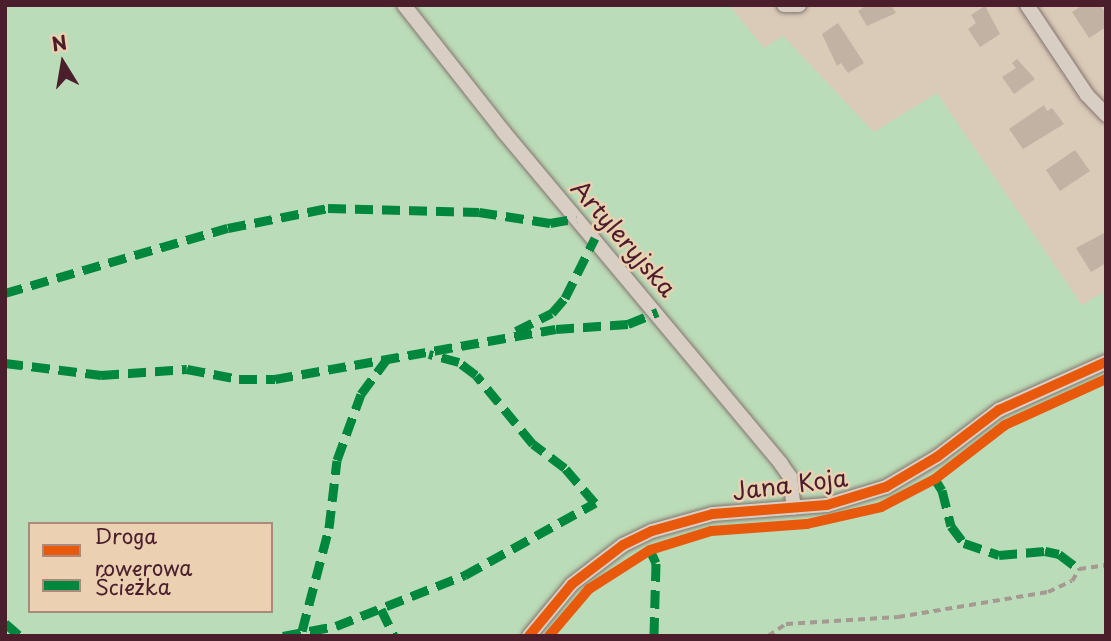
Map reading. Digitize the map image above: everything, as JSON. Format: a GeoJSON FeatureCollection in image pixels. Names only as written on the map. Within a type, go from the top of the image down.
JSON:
{"type":"FeatureCollection","features":[{"type":"Feature","properties":{"kind":"street","name":"Artyleryjska"},"geometry":{"type":"LineString","coordinates":[[404,5],[503,131],[781,464],[790,477],[794,508]]}},
{"type":"Feature","properties":{"kind":"street"},"geometry":{"type":"LineString","coordinates":[[784,5],[799,5]]}},
{"type":"Feature","properties":{"kind":"street"},"geometry":{"type":"LineString","coordinates":[[1027,5],[1087,95],[1106,115]]}},
{"type":"Feature","properties":{"kind":"street","name":"Jana Koja"},"geometry":{"type":"LineString","coordinates":[[529,636],[572,584],[606,557],[652,531],[713,514],[836,503],[886,487],[914,473],[1007,405],[1106,362]]}},
{"type":"Feature","properties":{"kind":"path"},"geometry":{"type":"LineString","coordinates":[[768,636],[786,625],[898,617],[1048,592],[1072,581],[1079,569],[1106,565]]}},
{"type":"Feature","properties":{"kind":"green space"},"geometry":{"type":"Polygon","coordinates":[[[5,5],[729,5],[764,48],[783,36],[874,132],[937,93],[1082,305],[1106,291],[1106,636],[5,636],[5,5]]]}},
{"type":"Feature","properties":{"kind":"building"},"geometry":{"type":"Polygon","coordinates":[[[867,5],[891,5],[896,13],[867,26],[858,11],[867,5]]]}},
{"type":"Feature","properties":{"kind":"building"},"geometry":{"type":"Polygon","coordinates":[[[1083,5],[1100,5],[1106,14],[1106,27],[1089,38],[1072,12],[1083,5]]]}},
{"type":"Feature","properties":{"kind":"building"},"geometry":{"type":"Polygon","coordinates":[[[985,6],[1000,34],[980,47],[968,29],[976,23],[971,15],[985,6]]]}},
{"type":"Feature","properties":{"kind":"building"},"geometry":{"type":"Polygon","coordinates":[[[838,23],[864,63],[848,73],[841,63],[837,66],[822,34],[838,23]]]}},
{"type":"Feature","properties":{"kind":"building"},"geometry":{"type":"Polygon","coordinates":[[[1017,59],[1035,79],[1014,94],[1002,77],[1016,68],[1012,63],[1017,59]]]}},
{"type":"Feature","properties":{"kind":"building"},"geometry":{"type":"Polygon","coordinates":[[[1044,105],[1047,111],[1052,108],[1064,124],[1023,149],[1009,129],[1044,105]]]}},
{"type":"Feature","properties":{"kind":"building"},"geometry":{"type":"Polygon","coordinates":[[[1075,150],[1090,171],[1060,191],[1046,170],[1075,150]]]}},
{"type":"Feature","properties":{"kind":"building"},"geometry":{"type":"Polygon","coordinates":[[[1106,232],[1106,263],[1091,272],[1076,248],[1106,232]]]}},
{"type":"Feature","properties":{"kind":"marked path"},"geometry":{"type":"LineString","coordinates":[[5,293],[228,228],[328,208],[479,212],[550,223],[577,218]]}},
{"type":"Feature","properties":{"kind":"marked path"},"geometry":{"type":"LineString","coordinates":[[516,331],[552,313],[565,298],[595,238]]}},
{"type":"Feature","properties":{"kind":"marked path"},"geometry":{"type":"LineString","coordinates":[[5,363],[101,375],[187,369],[239,379],[275,379],[556,329],[628,324],[658,312]]}},
{"type":"Feature","properties":{"kind":"marked path"},"geometry":{"type":"LineString","coordinates":[[283,636],[336,626],[465,575],[595,503],[565,468],[533,444],[476,375],[459,362],[429,354]]}},
{"type":"Feature","properties":{"kind":"marked path"},"geometry":{"type":"LineString","coordinates":[[302,631],[329,528],[337,460],[361,394],[387,359]]}},
{"type":"Feature","properties":{"kind":"marked path"},"geometry":{"type":"LineString","coordinates":[[935,479],[942,490],[951,526],[964,543],[999,555],[1045,551],[1059,554],[1079,569]]}},
{"type":"Feature","properties":{"kind":"marked path"},"geometry":{"type":"LineString","coordinates":[[650,550],[656,563],[654,636]]}},
{"type":"Feature","properties":{"kind":"marked path"},"geometry":{"type":"LineString","coordinates":[[381,609],[394,636]]}},
{"type":"Feature","properties":{"kind":"marked path"},"geometry":{"type":"LineString","coordinates":[[5,623],[20,636]]}},
{"type":"Feature","properties":{"kind":"cycle path"},"geometry":{"type":"LineString","coordinates":[[529,636],[572,584],[623,545],[652,531],[713,514],[827,505],[886,487],[937,457],[999,410],[1106,362]]}},
{"type":"Feature","properties":{"kind":"cycle path"},"geometry":{"type":"LineString","coordinates":[[549,636],[589,589],[650,550],[711,531],[807,524],[881,507],[935,479],[1005,425],[1106,379]]}}]}
